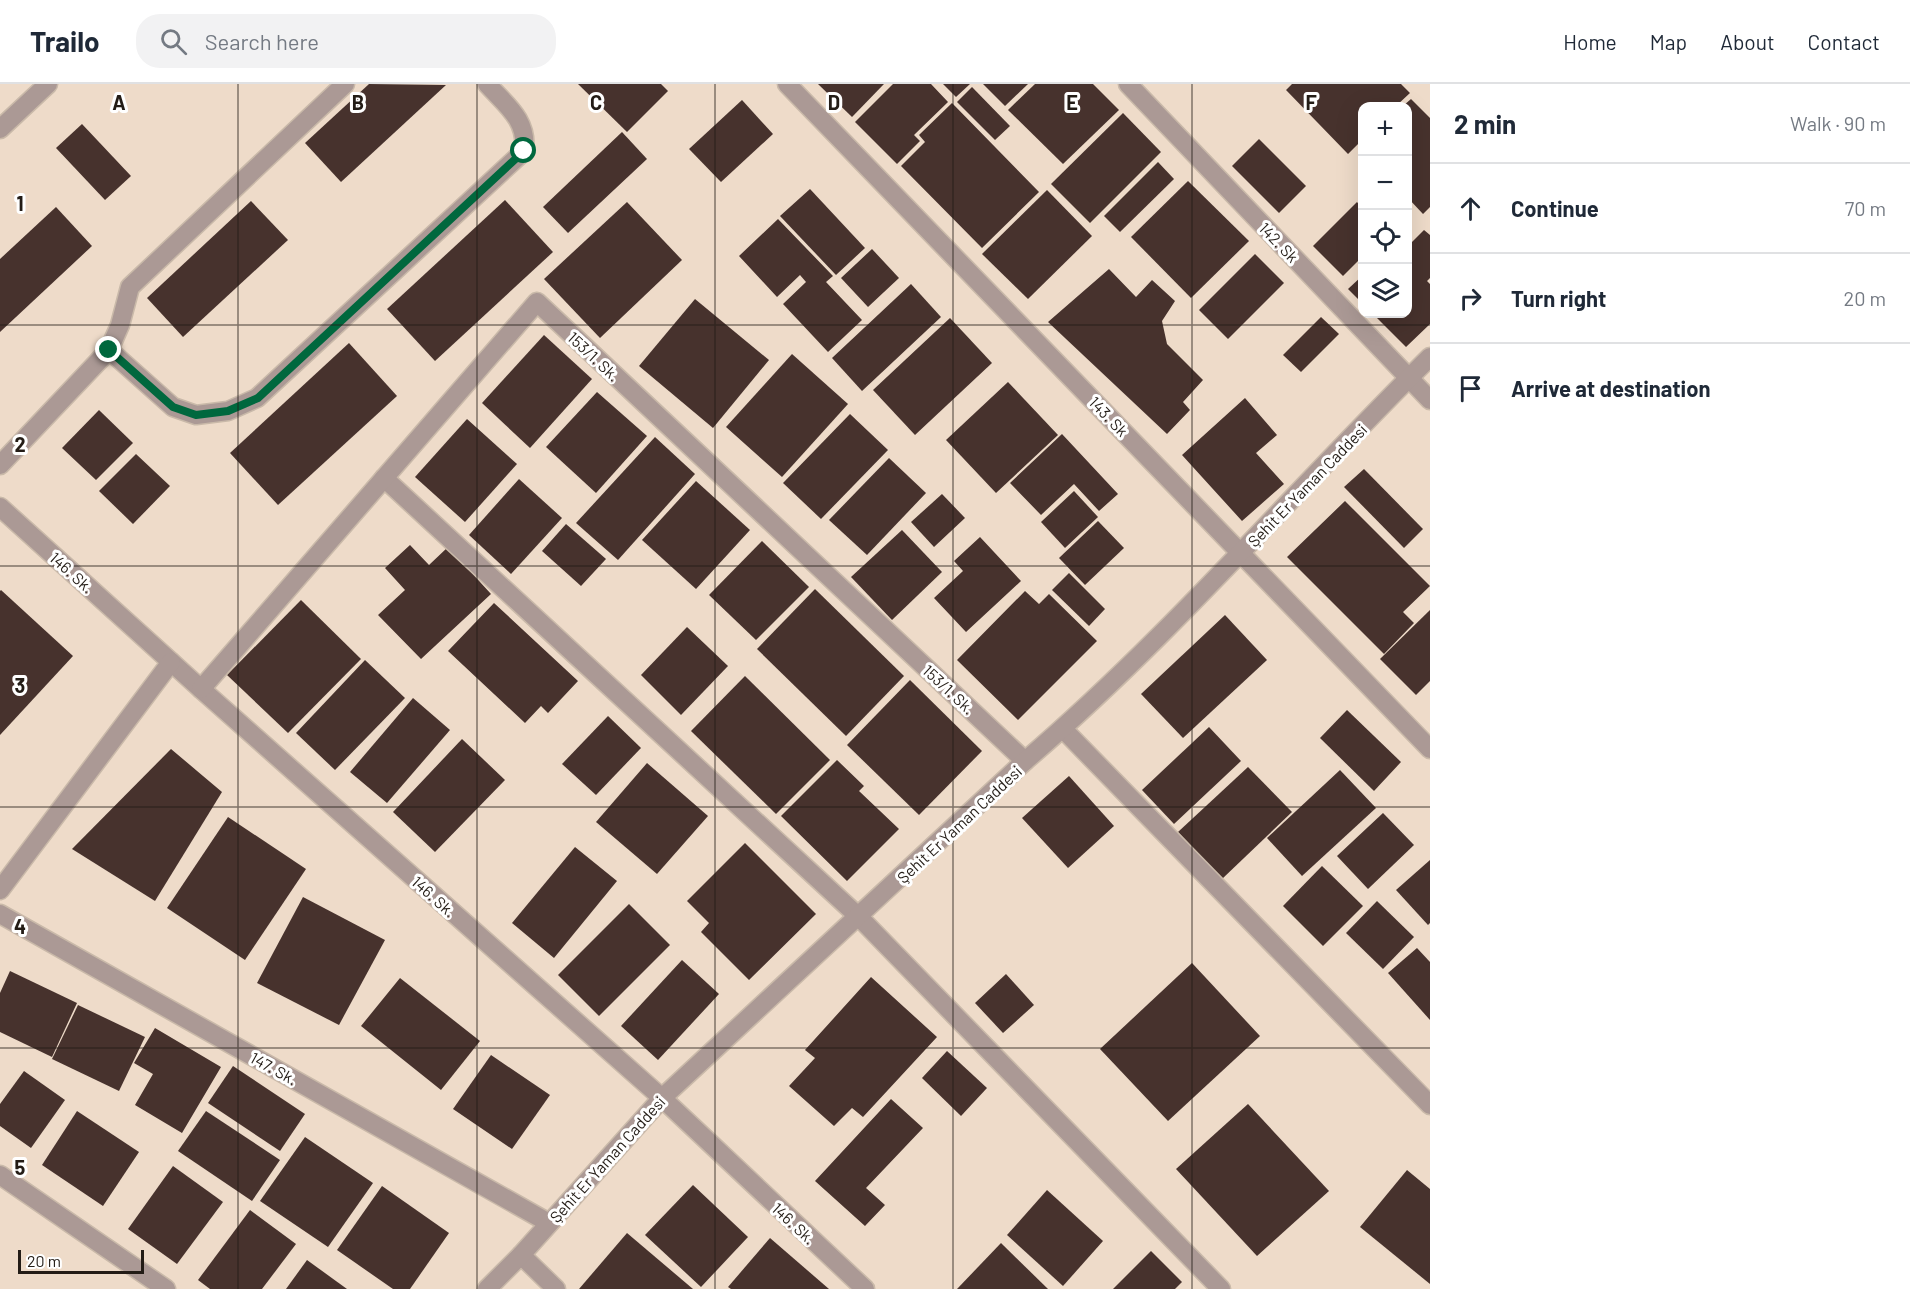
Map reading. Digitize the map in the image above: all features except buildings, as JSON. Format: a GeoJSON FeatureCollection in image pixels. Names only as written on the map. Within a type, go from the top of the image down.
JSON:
{"type":"FeatureCollection","features":[{"type":"Feature","properties":{"kind":"street"},"geometry":{"type":"LineString","coordinates":[[0,129],[48,84]]}},
{"type":"Feature","properties":{"kind":"street"},"geometry":{"type":"LineString","coordinates":[[0,465],[109,350],[120,325],[130,287],[345,84]]}},
{"type":"Feature","properties":{"kind":"street"},"geometry":{"type":"LineString","coordinates":[[109,350],[173,407],[196,415],[228,411],[258,398],[524,151],[526,137],[518,118],[487,84]]}},
{"type":"Feature","properties":{"kind":"street","name":"143. Sk"},"geometry":{"type":"LineString","coordinates":[[787,84],[1430,749]]}},
{"type":"Feature","properties":{"kind":"street","name":"142. Sk"},"geometry":{"type":"LineString","coordinates":[[1128,84],[1430,400]]}},
{"type":"Feature","properties":{"kind":"street","name":"153/1. Sk."},"geometry":{"type":"LineString","coordinates":[[201,689],[537,302],[1025,761]]}},
{"type":"Feature","properties":{"kind":"street","name":"Şehit Er Yaman Caddesi"},"geometry":{"type":"LineString","coordinates":[[487,1289],[521,1255],[662,1098],[1025,761],[1063,729],[1242,554],[1430,357]]}},
{"type":"Feature","properties":{"kind":"street"},"geometry":{"type":"LineString","coordinates":[[384,478],[859,917],[1221,1289]]}},
{"type":"Feature","properties":{"kind":"street","name":"146. Sk."},"geometry":{"type":"LineString","coordinates":[[0,507],[201,689],[662,1098],[865,1289]]}},
{"type":"Feature","properties":{"kind":"street"},"geometry":{"type":"LineString","coordinates":[[0,890],[171,662]]}},
{"type":"Feature","properties":{"kind":"street"},"geometry":{"type":"LineString","coordinates":[[1063,729],[1430,1106]]}},
{"type":"Feature","properties":{"kind":"street","name":"147. Sk."},"geometry":{"type":"LineString","coordinates":[[0,914],[549,1222]]}},
{"type":"Feature","properties":{"kind":"street"},"geometry":{"type":"LineString","coordinates":[[0,1175],[166,1289]]}},
{"type":"Feature","properties":{"kind":"street"},"geometry":{"type":"LineString","coordinates":[[521,1255],[556,1289]]}},
{"type":"Feature","properties":{"kind":"route"},"geometry":{"type":"LineString","coordinates":[[109,350],[173,407],[196,415],[228,411],[258,398],[524,151]]}}]}
